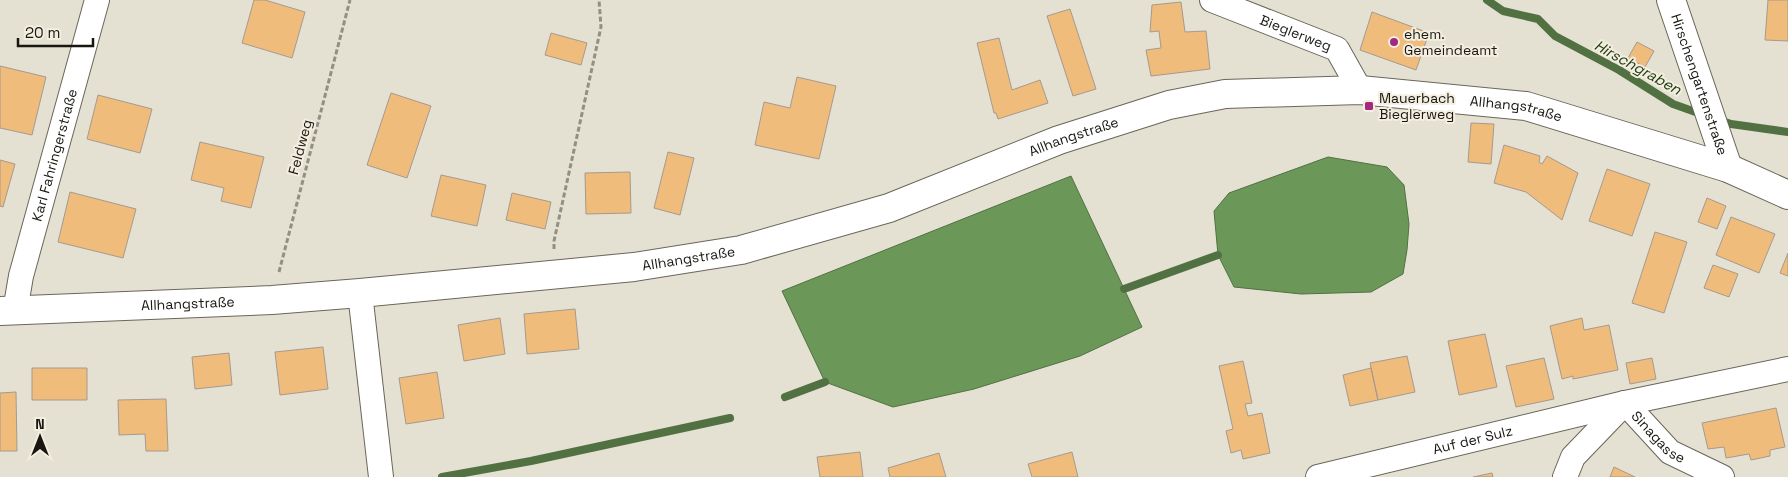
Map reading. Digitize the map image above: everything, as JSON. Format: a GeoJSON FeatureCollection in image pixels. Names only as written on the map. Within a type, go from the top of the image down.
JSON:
{"type":"FeatureCollection","features":[{"type":"Feature","properties":{"kind":"street","name":"Karl Fahringerstraße"},"geometry":{"type":"LineString","coordinates":[[7,311],[21,276],[97,0]]}},
{"type":"Feature","properties":{"kind":"street","name":"Bieglerweg"},"geometry":{"type":"LineString","coordinates":[[1212,0],[1337,49],[1360,90]]}},
{"type":"Feature","properties":{"kind":"street","name":"Hirschengartenstraße"},"geometry":{"type":"LineString","coordinates":[[1671,0],[1725,159]]}},
{"type":"Feature","properties":{"kind":"street","name":"Allhangstraße"},"geometry":{"type":"LineString","coordinates":[[7,311],[272,300],[360,293],[634,267],[741,250],[889,208],[1059,140],[1169,105],[1226,94],[1360,90],[1526,106],[1725,159],[1788,195]]}},
{"type":"Feature","properties":{"kind":"street"},"geometry":{"type":"LineString","coordinates":[[360,293],[381,477]]}},
{"type":"Feature","properties":{"kind":"street","name":"Auf der Sulz"},"geometry":{"type":"LineString","coordinates":[[1318,477],[1625,403],[1788,369]]}},
{"type":"Feature","properties":{"kind":"street"},"geometry":{"type":"LineString","coordinates":[[1565,477],[1573,457],[1625,403]]}},
{"type":"Feature","properties":{"kind":"street","name":"Sinagasse"},"geometry":{"type":"LineString","coordinates":[[1625,403],[1670,452],[1722,477]]}},
{"type":"Feature","properties":{"kind":"path","name":"Feldweg"},"geometry":{"type":"LineString","coordinates":[[272,300],[350,0]]}},
{"type":"Feature","properties":{"kind":"path"},"geometry":{"type":"LineString","coordinates":[[555,275],[554,241],[601,28],[599,0]]}},
{"type":"Feature","properties":{"kind":"shaded area"},"geometry":{"type":"Polygon","coordinates":[[[1328,157],[1387,167],[1404,185],[1409,224],[1403,274],[1371,292],[1301,294],[1234,287],[1218,255],[1214,211],[1229,193],[1328,157]]]}},
{"type":"Feature","properties":{"kind":"shaded area"},"geometry":{"type":"Polygon","coordinates":[[[1071,176],[1142,327],[1080,356],[974,389],[893,407],[825,382],[782,291],[1071,176]]]}},
{"type":"Feature","properties":{"kind":"building"},"geometry":{"type":"Polygon","coordinates":[[[254,0],[265,0],[305,12],[292,58],[242,43],[254,0]]]}},
{"type":"Feature","properties":{"kind":"building"},"geometry":{"type":"Polygon","coordinates":[[[1768,0],[1788,0],[1788,41],[1765,40],[1768,0]]]}},
{"type":"Feature","properties":{"kind":"building"},"geometry":{"type":"Polygon","coordinates":[[[1181,2],[1185,32],[1206,31],[1210,69],[1151,76],[1146,50],[1161,48],[1159,31],[1150,32],[1152,5],[1181,2]]]}},
{"type":"Feature","properties":{"kind":"building"},"geometry":{"type":"Polygon","coordinates":[[[1070,9],[1096,89],[1073,96],[1047,16],[1070,9]]]}},
{"type":"Feature","properties":{"kind":"building","name":"ehem. Gemeindeamt"},"geometry":{"type":"Polygon","coordinates":[[[1372,12],[1429,33],[1416,70],[1360,50],[1372,12]]]}},
{"type":"Feature","properties":{"kind":"building"},"geometry":{"type":"Polygon","coordinates":[[[551,33],[587,43],[581,65],[545,55],[551,33]]]}},
{"type":"Feature","properties":{"kind":"building"},"geometry":{"type":"Polygon","coordinates":[[[999,38],[1012,90],[1040,80],[1048,103],[998,119],[996,113],[994,113],[977,43],[999,38]]]}},
{"type":"Feature","properties":{"kind":"building"},"geometry":{"type":"Polygon","coordinates":[[[1637,42],[1654,51],[1645,67],[1628,58],[1637,42]]]}},
{"type":"Feature","properties":{"kind":"building"},"geometry":{"type":"Polygon","coordinates":[[[0,66],[46,77],[32,135],[0,128],[0,66]]]}},
{"type":"Feature","properties":{"kind":"building"},"geometry":{"type":"Polygon","coordinates":[[[797,77],[836,86],[819,159],[755,145],[764,102],[790,108],[797,77]]]}},
{"type":"Feature","properties":{"kind":"building"},"geometry":{"type":"Polygon","coordinates":[[[391,93],[431,106],[407,178],[367,165],[391,93]]]}},
{"type":"Feature","properties":{"kind":"building"},"geometry":{"type":"Polygon","coordinates":[[[98,95],[152,109],[140,153],[87,139],[98,95]]]}},
{"type":"Feature","properties":{"kind":"building"},"geometry":{"type":"Polygon","coordinates":[[[1471,123],[1494,124],[1491,164],[1468,162],[1471,123]]]}},
{"type":"Feature","properties":{"kind":"building"},"geometry":{"type":"Polygon","coordinates":[[[200,142],[264,157],[251,208],[221,201],[224,188],[191,180],[200,142]]]}},
{"type":"Feature","properties":{"kind":"building"},"geometry":{"type":"Polygon","coordinates":[[[1504,145],[1540,156],[1539,162],[1542,164],[1547,156],[1578,173],[1562,220],[1526,192],[1494,183],[1504,145]]]}},
{"type":"Feature","properties":{"kind":"building"},"geometry":{"type":"Polygon","coordinates":[[[668,152],[694,158],[680,215],[654,208],[668,152]]]}},
{"type":"Feature","properties":{"kind":"building"},"geometry":{"type":"Polygon","coordinates":[[[0,160],[15,164],[3,207],[0,206],[0,160]]]}},
{"type":"Feature","properties":{"kind":"building"},"geometry":{"type":"Polygon","coordinates":[[[1607,169],[1650,184],[1632,236],[1589,221],[1607,169]]]}},
{"type":"Feature","properties":{"kind":"building"},"geometry":{"type":"Polygon","coordinates":[[[630,172],[631,213],[586,214],[585,173],[630,172]]]}},
{"type":"Feature","properties":{"kind":"building"},"geometry":{"type":"Polygon","coordinates":[[[441,175],[486,185],[477,226],[431,216],[441,175]]]}},
{"type":"Feature","properties":{"kind":"building"},"geometry":{"type":"Polygon","coordinates":[[[70,192],[136,209],[123,258],[58,242],[70,192]]]}},
{"type":"Feature","properties":{"kind":"building"},"geometry":{"type":"Polygon","coordinates":[[[512,193],[551,202],[545,229],[506,220],[512,193]]]}},
{"type":"Feature","properties":{"kind":"building"},"geometry":{"type":"Polygon","coordinates":[[[1707,198],[1726,206],[1717,229],[1698,222],[1707,198]]]}},
{"type":"Feature","properties":{"kind":"building"},"geometry":{"type":"Polygon","coordinates":[[[1731,217],[1775,234],[1759,273],[1716,255],[1731,217]]]}},
{"type":"Feature","properties":{"kind":"building"},"geometry":{"type":"Polygon","coordinates":[[[1655,232],[1687,242],[1664,313],[1632,303],[1655,232]]]}},
{"type":"Feature","properties":{"kind":"building"},"geometry":{"type":"Polygon","coordinates":[[[1788,253],[1788,276],[1780,273],[1788,253]]]}},
{"type":"Feature","properties":{"kind":"building"},"geometry":{"type":"Polygon","coordinates":[[[1713,265],[1738,274],[1729,297],[1704,288],[1713,265]]]}},
{"type":"Feature","properties":{"kind":"building"},"geometry":{"type":"Polygon","coordinates":[[[575,309],[579,349],[527,354],[524,314],[575,309]]]}},
{"type":"Feature","properties":{"kind":"building"},"geometry":{"type":"Polygon","coordinates":[[[500,318],[505,354],[464,361],[458,325],[500,318]]]}},
{"type":"Feature","properties":{"kind":"building"},"geometry":{"type":"Polygon","coordinates":[[[1582,318],[1584,330],[1609,325],[1618,370],[1573,379],[1573,376],[1562,379],[1550,326],[1582,318]]]}},
{"type":"Feature","properties":{"kind":"building"},"geometry":{"type":"Polygon","coordinates":[[[1485,334],[1497,387],[1459,395],[1448,341],[1485,334]]]}},
{"type":"Feature","properties":{"kind":"building"},"geometry":{"type":"Polygon","coordinates":[[[323,347],[328,389],[280,395],[275,352],[323,347]]]}},
{"type":"Feature","properties":{"kind":"building"},"geometry":{"type":"Polygon","coordinates":[[[229,353],[232,385],[195,389],[192,357],[229,353]]]}},
{"type":"Feature","properties":{"kind":"building"},"geometry":{"type":"Polygon","coordinates":[[[1407,356],[1415,392],[1378,400],[1370,363],[1407,356]]]}},
{"type":"Feature","properties":{"kind":"building"},"geometry":{"type":"Polygon","coordinates":[[[1544,358],[1554,399],[1516,407],[1506,366],[1544,358]]]}},
{"type":"Feature","properties":{"kind":"building"},"geometry":{"type":"Polygon","coordinates":[[[1652,358],[1656,379],[1630,384],[1626,363],[1652,358]]]}},
{"type":"Feature","properties":{"kind":"building"},"geometry":{"type":"Polygon","coordinates":[[[1243,361],[1252,403],[1245,404],[1248,416],[1262,413],[1270,453],[1243,459],[1241,450],[1231,453],[1226,431],[1233,429],[1219,366],[1243,361]]]}},
{"type":"Feature","properties":{"kind":"building"},"geometry":{"type":"Polygon","coordinates":[[[32,368],[87,368],[87,400],[32,400],[32,368]]]}},
{"type":"Feature","properties":{"kind":"building"},"geometry":{"type":"Polygon","coordinates":[[[1371,368],[1378,400],[1350,406],[1343,375],[1371,368]]]}},
{"type":"Feature","properties":{"kind":"building"},"geometry":{"type":"Polygon","coordinates":[[[437,372],[444,418],[406,424],[399,378],[437,372]]]}},
{"type":"Feature","properties":{"kind":"building"},"geometry":{"type":"Polygon","coordinates":[[[16,392],[17,451],[0,451],[0,393],[16,392]]]}},
{"type":"Feature","properties":{"kind":"building"},"geometry":{"type":"Polygon","coordinates":[[[166,399],[168,451],[146,451],[145,434],[119,435],[118,400],[166,399]]]}},
{"type":"Feature","properties":{"kind":"building"},"geometry":{"type":"Polygon","coordinates":[[[1776,408],[1785,447],[1770,450],[1770,456],[1751,460],[1749,454],[1726,458],[1724,447],[1708,449],[1702,423],[1776,408]]]}},
{"type":"Feature","properties":{"kind":"building"},"geometry":{"type":"Polygon","coordinates":[[[860,452],[863,477],[820,477],[817,457],[860,452]]]}},
{"type":"Feature","properties":{"kind":"building"},"geometry":{"type":"Polygon","coordinates":[[[1072,452],[1078,477],[1032,477],[1028,464],[1072,452]]]}},
{"type":"Feature","properties":{"kind":"building"},"geometry":{"type":"Polygon","coordinates":[[[939,453],[946,477],[890,477],[888,468],[939,453]]]}},
{"type":"Feature","properties":{"kind":"building"},"geometry":{"type":"Polygon","coordinates":[[[1614,467],[1635,477],[1610,477],[1614,467]]]}},
{"type":"Feature","properties":{"kind":"building"},"geometry":{"type":"Polygon","coordinates":[[[1492,473],[1493,477],[1473,477],[1492,473]]]}},
{"type":"Feature","properties":{"kind":"waterway","name":"Hirschgraben"},"geometry":{"type":"LineString","coordinates":[[1487,0],[1503,11],[1538,19],[1555,36],[1619,70],[1673,104],[1704,115]]}},
{"type":"Feature","properties":{"kind":"waterway","name":"Hirschgraben"},"geometry":{"type":"LineString","coordinates":[[1719,120],[1731,124],[1788,132]]}},
{"type":"Feature","properties":{"kind":"waterway"},"geometry":{"type":"LineString","coordinates":[[1124,289],[1218,255]]}},
{"type":"Feature","properties":{"kind":"waterway"},"geometry":{"type":"LineString","coordinates":[[785,397],[825,382]]}},
{"type":"Feature","properties":{"kind":"waterway"},"geometry":{"type":"LineString","coordinates":[[442,477],[531,461],[730,418]]}},
{"type":"Feature","properties":{"kind":"place","name":"ehem. Gemeindeamt"},"geometry":{"type":"Point","coordinates":[1394,42]}},
{"type":"Feature","properties":{"kind":"place","name":"Mauerbach Bieglerweg"},"geometry":{"type":"Point","coordinates":[1369,106]}}]}
